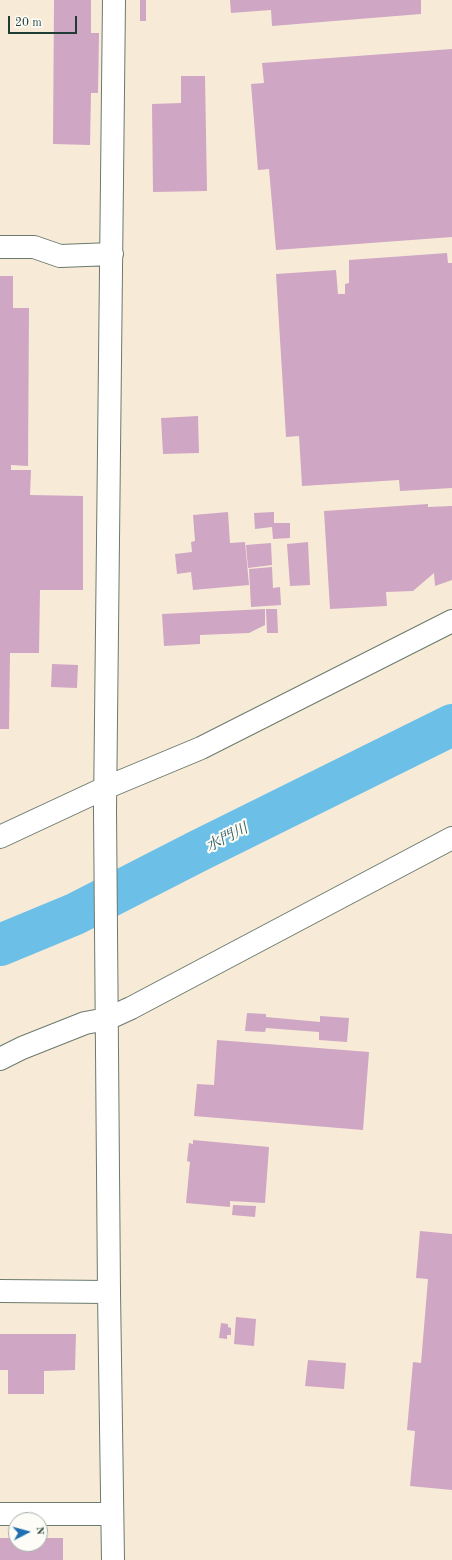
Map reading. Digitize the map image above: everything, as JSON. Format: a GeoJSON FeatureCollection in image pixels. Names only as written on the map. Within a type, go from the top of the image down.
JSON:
{"type":"FeatureCollection","features":[{"type":"Feature","properties":{"kind":"street"},"geometry":{"type":"LineString","coordinates":[[113,1560],[109,1292],[105,788],[114,0]]}},
{"type":"Feature","properties":{"kind":"street"},"geometry":{"type":"LineString","coordinates":[[0,247],[34,247],[60,256],[112,254]]}},
{"type":"Feature","properties":{"kind":"street"},"geometry":{"type":"LineString","coordinates":[[0,837],[105,788],[201,748],[452,621]]}},
{"type":"Feature","properties":{"kind":"street"},"geometry":{"type":"LineString","coordinates":[[0,1059],[22,1048],[85,1023],[107,1009],[131,1008],[452,838]]}},
{"type":"Feature","properties":{"kind":"street"},"geometry":{"type":"LineString","coordinates":[[0,1291],[109,1292]]}},
{"type":"Feature","properties":{"kind":"street"},"geometry":{"type":"LineString","coordinates":[[0,1514],[112,1514]]}},
{"type":"Feature","properties":{"kind":"building"},"geometry":{"type":"Polygon","coordinates":[[[54,0],[91,0],[91,33],[99,33],[98,93],[91,93],[90,145],[53,144],[54,0]]]}},
{"type":"Feature","properties":{"kind":"building"},"geometry":{"type":"Polygon","coordinates":[[[140,0],[146,0],[146,21],[140,21],[140,0]]]}},
{"type":"Feature","properties":{"kind":"building"},"geometry":{"type":"Polygon","coordinates":[[[230,0],[421,0],[421,14],[272,26],[271,10],[231,13],[230,0]]]}},
{"type":"Feature","properties":{"kind":"building"},"geometry":{"type":"Polygon","coordinates":[[[452,49],[452,237],[276,250],[269,169],[258,170],[251,84],[264,83],[262,63],[452,49]]]}},
{"type":"Feature","properties":{"kind":"building"},"geometry":{"type":"Polygon","coordinates":[[[181,76],[205,76],[207,191],[153,192],[152,104],[181,103],[181,76]]]}},
{"type":"Feature","properties":{"kind":"building"},"geometry":{"type":"Polygon","coordinates":[[[447,253],[448,263],[452,263],[452,488],[400,491],[399,480],[302,486],[299,436],[286,437],[276,274],[336,270],[338,294],[345,294],[345,284],[349,283],[349,260],[447,253]]]}},
{"type":"Feature","properties":{"kind":"building"},"geometry":{"type":"Polygon","coordinates":[[[0,276],[13,276],[13,308],[29,308],[28,466],[11,465],[11,470],[31,470],[30,495],[83,496],[83,590],[40,590],[39,653],[10,653],[9,729],[0,729],[0,276]]]}},
{"type":"Feature","properties":{"kind":"building"},"geometry":{"type":"Polygon","coordinates":[[[198,416],[199,453],[163,454],[161,418],[198,416]]]}},
{"type":"Feature","properties":{"kind":"building"},"geometry":{"type":"Polygon","coordinates":[[[428,504],[428,507],[452,506],[452,580],[435,586],[434,573],[413,591],[386,592],[387,606],[330,609],[324,511],[428,504]]]}},
{"type":"Feature","properties":{"kind":"building"},"geometry":{"type":"Polygon","coordinates":[[[228,512],[230,543],[245,542],[249,585],[193,590],[191,572],[177,574],[175,554],[192,552],[191,542],[195,541],[193,515],[228,512]]]}},
{"type":"Feature","properties":{"kind":"building"},"geometry":{"type":"Polygon","coordinates":[[[274,512],[274,523],[290,523],[290,538],[273,539],[272,527],[255,529],[254,513],[274,512]]]}},
{"type":"Feature","properties":{"kind":"building"},"geometry":{"type":"Polygon","coordinates":[[[308,542],[310,585],[290,586],[287,544],[308,542]]]}},
{"type":"Feature","properties":{"kind":"building"},"geometry":{"type":"Polygon","coordinates":[[[271,543],[272,565],[248,568],[246,545],[271,543]]]}},
{"type":"Feature","properties":{"kind":"building"},"geometry":{"type":"Polygon","coordinates":[[[272,567],[273,588],[280,587],[281,605],[251,607],[249,569],[272,567]]]}},
{"type":"Feature","properties":{"kind":"building"},"geometry":{"type":"Polygon","coordinates":[[[265,609],[265,625],[249,633],[200,635],[200,644],[164,646],[162,614],[265,609]]]}},
{"type":"Feature","properties":{"kind":"building"},"geometry":{"type":"Polygon","coordinates":[[[266,609],[277,609],[278,633],[267,633],[266,609]]]}},
{"type":"Feature","properties":{"kind":"building"},"geometry":{"type":"Polygon","coordinates":[[[52,664],[78,665],[77,688],[51,687],[52,664]]]}},
{"type":"Feature","properties":{"kind":"building"},"geometry":{"type":"Polygon","coordinates":[[[247,1013],[266,1014],[266,1017],[320,1022],[320,1016],[349,1018],[347,1042],[319,1040],[319,1032],[266,1028],[265,1032],[245,1031],[247,1013]]]}},
{"type":"Feature","properties":{"kind":"building"},"geometry":{"type":"Polygon","coordinates":[[[217,1040],[369,1052],[363,1130],[194,1116],[197,1084],[214,1085],[217,1040]]]}},
{"type":"Feature","properties":{"kind":"building"},"geometry":{"type":"Polygon","coordinates":[[[193,1140],[269,1147],[265,1203],[230,1201],[230,1207],[186,1203],[190,1162],[187,1161],[189,1143],[193,1144],[193,1140]]]}},
{"type":"Feature","properties":{"kind":"building"},"geometry":{"type":"Polygon","coordinates":[[[233,1205],[256,1206],[255,1217],[232,1215],[233,1205]]]}},
{"type":"Feature","properties":{"kind":"building"},"geometry":{"type":"Polygon","coordinates":[[[420,1231],[452,1234],[452,1490],[410,1486],[415,1431],[407,1430],[413,1362],[421,1363],[428,1279],[416,1278],[420,1231]]]}},
{"type":"Feature","properties":{"kind":"building"},"geometry":{"type":"Polygon","coordinates":[[[236,1317],[256,1319],[254,1346],[234,1344],[236,1317]]]}},
{"type":"Feature","properties":{"kind":"building"},"geometry":{"type":"Polygon","coordinates":[[[221,1323],[228,1324],[228,1327],[231,1328],[231,1335],[227,1335],[227,1339],[219,1338],[221,1323]]]}},
{"type":"Feature","properties":{"kind":"building"},"geometry":{"type":"Polygon","coordinates":[[[0,1334],[76,1334],[75,1370],[44,1371],[44,1394],[8,1394],[8,1370],[0,1370],[0,1334]]]}},
{"type":"Feature","properties":{"kind":"building"},"geometry":{"type":"Polygon","coordinates":[[[308,1360],[346,1363],[344,1389],[305,1386],[308,1360]]]}},
{"type":"Feature","properties":{"kind":"building"},"geometry":{"type":"Polygon","coordinates":[[[0,1538],[8,1538],[8,1552],[48,1552],[48,1538],[63,1538],[63,1560],[0,1560],[0,1538]]]}},
{"type":"Feature","properties":{"kind":"waterway","name":"水門川"},"geometry":{"type":"LineString","coordinates":[[0,945],[75,914],[452,725]]}}]}
